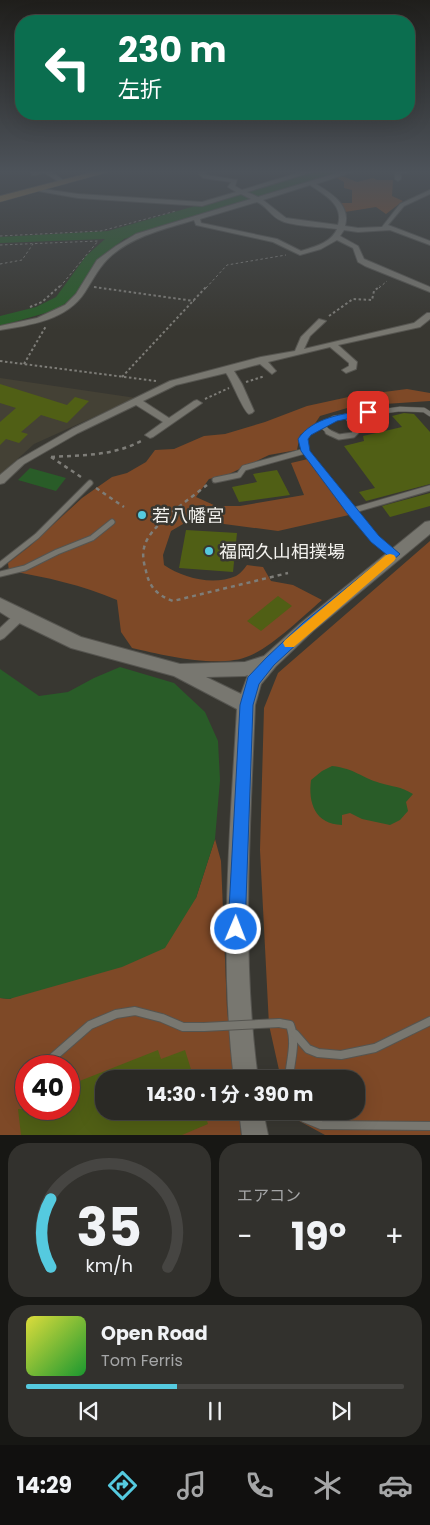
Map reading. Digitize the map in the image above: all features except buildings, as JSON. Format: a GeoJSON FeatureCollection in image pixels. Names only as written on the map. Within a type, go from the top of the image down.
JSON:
{"type":"FeatureCollection","features":[{"type":"Feature","properties":{"kind":"street"},"geometry":{"type":"LineString","coordinates":[[0,328],[54,313],[74,302],[100,262],[123,243],[138,235],[176,224]]}},
{"type":"Feature","properties":{"kind":"street"},"geometry":{"type":"LineString","coordinates":[[198,224],[275,240],[300,253],[322,246],[336,237],[342,224]]}},
{"type":"Feature","properties":{"kind":"street"},"geometry":{"type":"LineString","coordinates":[[294,224],[358,230],[386,228],[430,242]]}},
{"type":"Feature","properties":{"kind":"street"},"geometry":{"type":"LineString","coordinates":[[386,224],[386,228]]}},
{"type":"Feature","properties":{"kind":"street"},"geometry":{"type":"LineString","coordinates":[[275,240],[279,233]]}},
{"type":"Feature","properties":{"kind":"street"},"geometry":{"type":"LineString","coordinates":[[336,237],[356,247],[361,260],[394,276],[430,290]]}},
{"type":"Feature","properties":{"kind":"street"},"geometry":{"type":"LineString","coordinates":[[0,482],[21,462],[75,431],[173,383],[261,360],[299,353],[416,325],[430,315]]}},
{"type":"Feature","properties":{"kind":"street"},"geometry":{"type":"LineString","coordinates":[[299,353],[299,349],[307,334],[322,322]]}},
{"type":"Feature","properties":{"kind":"street"},"geometry":{"type":"LineString","coordinates":[[332,345],[353,362],[353,367],[346,370]]}},
{"type":"Feature","properties":{"kind":"street"},"geometry":{"type":"LineString","coordinates":[[261,360],[272,371]]}},
{"type":"Feature","properties":{"kind":"street"},"geometry":{"type":"LineString","coordinates":[[228,369],[238,384],[249,410]]}},
{"type":"Feature","properties":{"kind":"street"},"geometry":{"type":"LineString","coordinates":[[138,401],[168,421]]}},
{"type":"Feature","properties":{"kind":"street"},"geometry":{"type":"LineString","coordinates":[[150,435],[197,403]]}},
{"type":"Feature","properties":{"kind":"street"},"geometry":{"type":"LineString","coordinates":[[245,1070],[237,977],[236,914],[246,705],[253,681],[270,662],[308,627],[430,526]]}},
{"type":"Feature","properties":{"kind":"street"},"geometry":{"type":"LineString","coordinates":[[0,604],[20,616],[77,642],[178,670],[246,705]]}},
{"type":"Feature","properties":{"kind":"street"},"geometry":{"type":"LineString","coordinates":[[0,635],[20,616]]}},
{"type":"Feature","properties":{"kind":"street"},"geometry":{"type":"LineString","coordinates":[[178,670],[245,669],[270,662]]}},
{"type":"Feature","properties":{"kind":"street"},"geometry":{"type":"LineString","coordinates":[[252,1120],[255,1135]]}},
{"type":"Feature","properties":{"kind":"lane"},"geometry":{"type":"LineString","coordinates":[[394,554],[375,539],[350,510],[306,451],[303,439],[307,433],[334,418],[400,409],[424,410],[430,414]]}},
{"type":"Feature","properties":{"kind":"lane"},"geometry":{"type":"LineString","coordinates":[[321,425],[331,435],[340,438],[353,435],[357,430],[346,416]]}},
{"type":"Feature","properties":{"kind":"lane"},"geometry":{"type":"LineString","coordinates":[[215,480],[239,475],[244,468],[306,451]]}},
{"type":"Feature","properties":{"kind":"lane"},"geometry":{"type":"LineString","coordinates":[[0,565],[36,536],[90,483]]}},
{"type":"Feature","properties":{"kind":"lane"},"geometry":{"type":"LineString","coordinates":[[350,510],[430,488]]}},
{"type":"Feature","properties":{"kind":"lane"},"geometry":{"type":"LineString","coordinates":[[0,574],[26,568],[57,552],[92,538],[112,522]]}},
{"type":"Feature","properties":{"kind":"lane"},"geometry":{"type":"LineString","coordinates":[[56,1055],[90,1025],[116,1014],[135,1012],[162,1018],[183,1027],[279,1023],[290,1025],[294,1034],[306,1048],[325,1053],[352,1054],[394,1040],[420,1024],[430,1022]]}},
{"type":"Feature","properties":{"kind":"lane"},"geometry":{"type":"LineString","coordinates":[[289,1070],[294,1034]]}},
{"type":"Feature","properties":{"kind":"lane"},"geometry":{"type":"LineString","coordinates":[[310,1120],[321,1124],[430,1126]]}},
{"type":"Feature","properties":{"kind":"path"},"geometry":{"type":"LineString","coordinates":[[0,236],[101,231],[131,224]]}},
{"type":"Feature","properties":{"kind":"path"},"geometry":{"type":"LineString","coordinates":[[0,245],[98,241],[79,261],[60,289],[46,300],[30,307]]}},
{"type":"Feature","properties":{"kind":"path"},"geometry":{"type":"LineString","coordinates":[[0,264],[22,260],[33,244]]}},
{"type":"Feature","properties":{"kind":"path"},"geometry":{"type":"LineString","coordinates":[[122,376],[228,265],[300,253]]}},
{"type":"Feature","properties":{"kind":"path"},"geometry":{"type":"LineString","coordinates":[[322,322],[353,299],[372,300],[374,291],[394,276]]}},
{"type":"Feature","properties":{"kind":"path"},"geometry":{"type":"LineString","coordinates":[[86,286],[194,300]]}},
{"type":"Feature","properties":{"kind":"path"},"geometry":{"type":"LineString","coordinates":[[24,364],[54,313]]}},
{"type":"Feature","properties":{"kind":"path"},"geometry":{"type":"LineString","coordinates":[[0,361],[173,383]]}},
{"type":"Feature","properties":{"kind":"path"},"geometry":{"type":"LineString","coordinates":[[51,457],[106,454],[134,445],[150,435]]}},
{"type":"Feature","properties":{"kind":"path"},"geometry":{"type":"LineString","coordinates":[[42,450],[124,507]]}},
{"type":"Feature","properties":{"kind":"path"},"geometry":{"type":"LineString","coordinates":[[215,480],[151,532],[143,547],[148,582],[154,592],[160,597],[173,601],[288,573]]}},
{"type":"Feature","properties":{"kind":"shaded area"},"geometry":{"type":"Polygon","coordinates":[[[132,224],[173,224],[124,239],[97,261],[76,294],[56,310],[0,326],[0,316],[36,307],[56,297],[86,256],[105,239],[0,243],[0,237],[108,231],[132,224]]]}},
{"type":"Feature","properties":{"kind":"shaded area"},"geometry":{"type":"Polygon","coordinates":[[[0,378],[136,398],[34,444],[0,475],[0,378]]]}},
{"type":"Feature","properties":{"kind":"shaded area"},"geometry":{"type":"Polygon","coordinates":[[[407,389],[430,393],[430,401],[354,406],[320,416],[314,425],[300,435],[297,450],[269,455],[229,474],[209,479],[196,497],[216,506],[240,506],[304,495],[291,463],[308,459],[349,515],[278,531],[209,522],[183,524],[171,531],[163,555],[164,565],[180,574],[198,579],[218,580],[236,576],[247,565],[263,567],[271,581],[293,585],[322,600],[277,639],[258,652],[237,660],[207,661],[191,660],[132,648],[121,632],[117,600],[64,582],[9,571],[8,563],[30,546],[82,498],[112,477],[127,473],[146,462],[155,450],[174,449],[204,436],[225,434],[265,422],[307,406],[353,396],[407,389]]]}},
{"type":"Feature","properties":{"kind":"shaded area"},"geometry":{"type":"Polygon","coordinates":[[[30,468],[66,478],[56,491],[18,480],[30,468]]]}},
{"type":"Feature","properties":{"kind":"shaded area"},"geometry":{"type":"Polygon","coordinates":[[[430,541],[430,1135],[325,1135],[297,1120],[365,1120],[365,1070],[279,1070],[269,1025],[260,850],[264,708],[278,673],[430,541]]]}},
{"type":"Feature","properties":{"kind":"shaded area"},"geometry":{"type":"Polygon","coordinates":[[[120,667],[174,683],[205,712],[218,741],[220,780],[215,839],[196,898],[165,948],[122,967],[9,999],[0,998],[0,669],[39,696],[68,692],[120,667]]]}},
{"type":"Feature","properties":{"kind":"shaded area"},"geometry":{"type":"Polygon","coordinates":[[[332,766],[347,769],[373,781],[408,791],[413,794],[406,802],[408,811],[400,820],[390,825],[362,819],[350,813],[342,815],[342,825],[325,821],[315,811],[312,804],[311,780],[332,766]]]}},
{"type":"Feature","properties":{"kind":"shaded area"},"geometry":{"type":"Polygon","coordinates":[[[215,839],[221,861],[227,1009],[234,1070],[95,1070],[95,1120],[240,1120],[241,1135],[0,1135],[0,998],[10,999],[196,898],[215,839]]]}},
{"type":"Feature","properties":{"kind":"slow traffic"},"geometry":{"type":"LineString","coordinates":[[289,643],[390,558]]}},
{"type":"Feature","properties":{"kind":"place","name":"若八幡宮"},"geometry":{"type":"Point","coordinates":[142,515]}},
{"type":"Feature","properties":{"kind":"place","name":"福岡久山相撲場"},"geometry":{"type":"Point","coordinates":[209,551]}},
{"type":"Feature","properties":{"kind":"route"},"geometry":{"type":"LineString","coordinates":[[236,929],[246,705],[253,681],[270,662],[308,627],[394,554],[375,539],[350,510],[303,445],[303,439],[307,433],[334,418],[368,412]]}}]}
